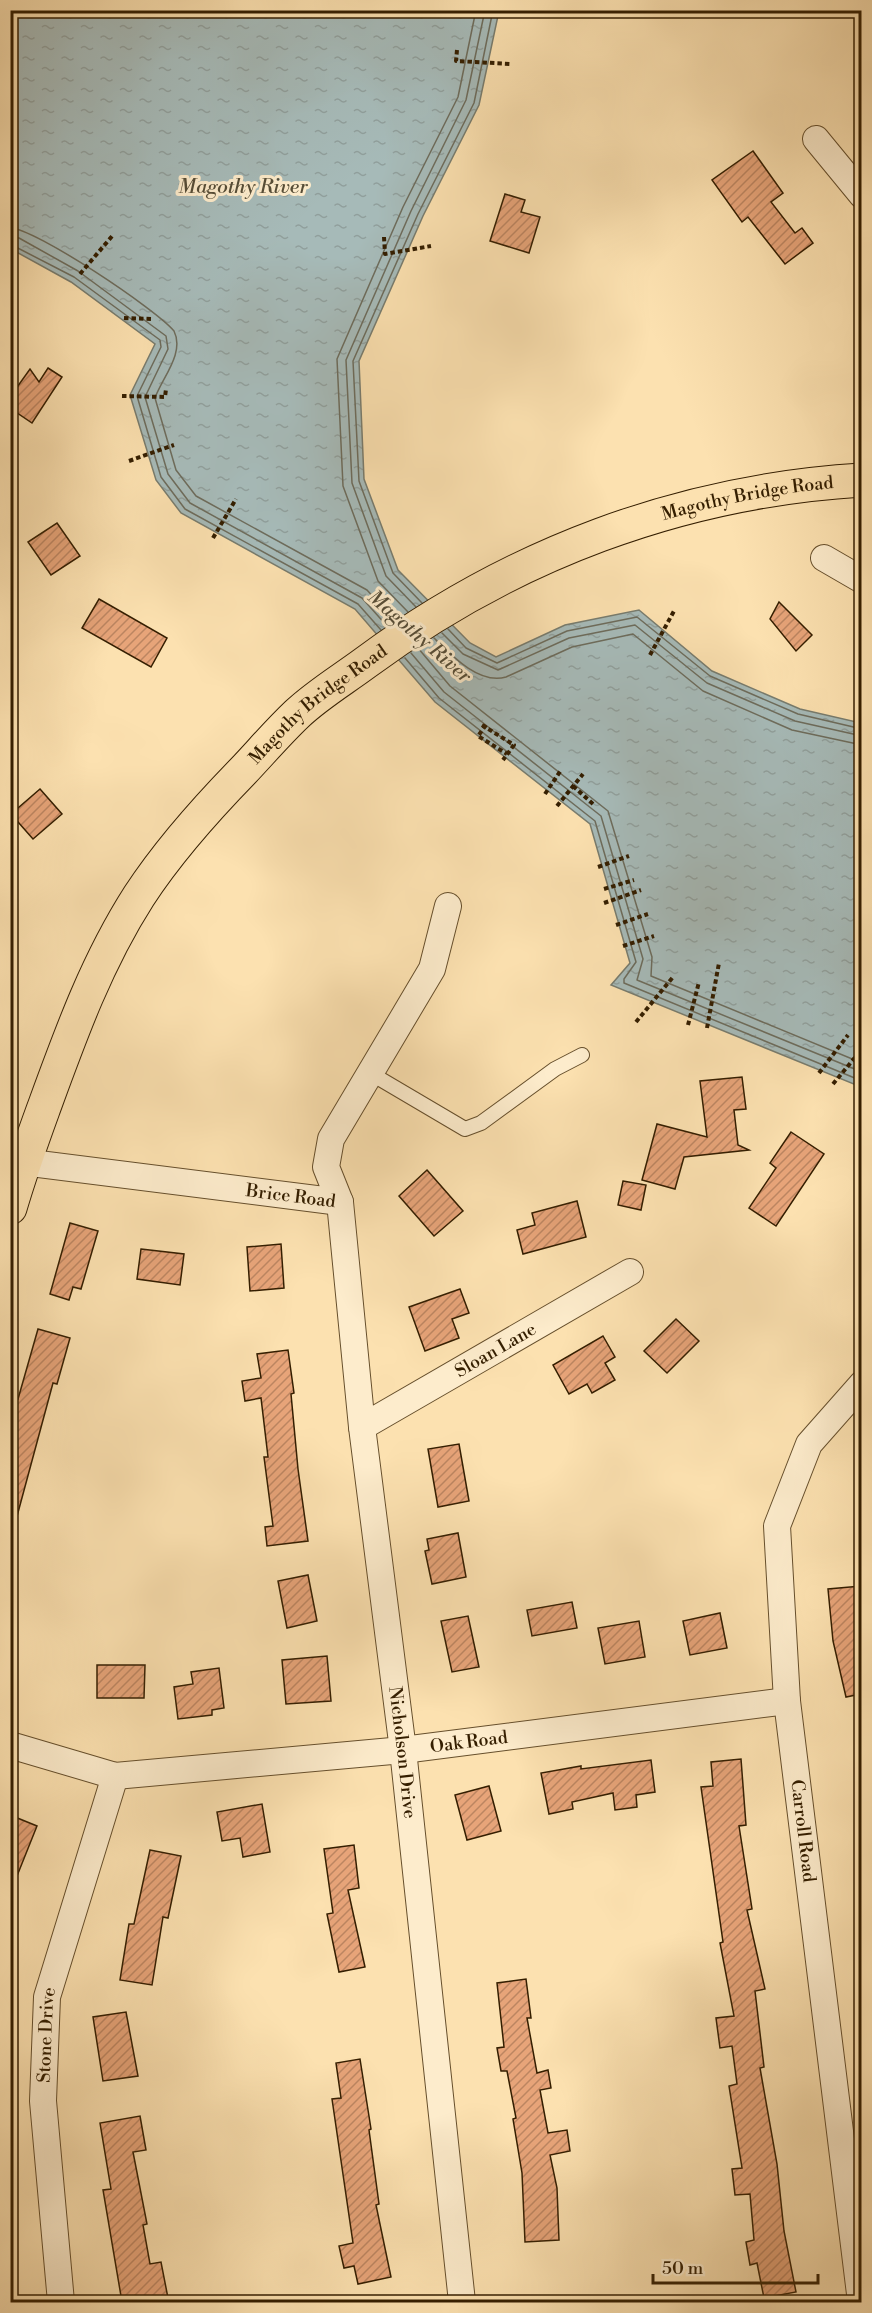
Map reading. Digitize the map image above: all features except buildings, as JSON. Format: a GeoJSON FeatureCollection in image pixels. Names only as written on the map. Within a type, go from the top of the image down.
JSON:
{"type":"FeatureCollection","features":[{"type":"Feature","properties":{"kind":"main road","name":"Magothy Bridge Road"},"geometry":{"type":"LineString","coordinates":[[10,1208],[23,1162],[84,1000],[139,897],[182,836],[291,720],[359,668],[455,602],[517,569],[574,544],[718,499],[829,482],[861,480]]}},
{"type":"Feature","properties":{"kind":"street"},"geometry":{"type":"LineString","coordinates":[[816,138],[861,195]]}},
{"type":"Feature","properties":{"kind":"street"},"geometry":{"type":"LineString","coordinates":[[824,558],[861,580]]}},
{"type":"Feature","properties":{"kind":"street","name":"Brice Road"},"geometry":{"type":"LineString","coordinates":[[23,1162],[340,1202],[326,1167],[331,1139],[432,969],[448,906]]}},
{"type":"Feature","properties":{"kind":"street","name":"Nicholson Drive"},"geometry":{"type":"LineString","coordinates":[[340,1202],[362,1427],[403,1750],[462,2302]]}},
{"type":"Feature","properties":{"kind":"street","name":"Sloan Lane"},"geometry":{"type":"LineString","coordinates":[[362,1427],[630,1272]]}},
{"type":"Feature","properties":{"kind":"street","name":"Carroll Road"},"geometry":{"type":"LineString","coordinates":[[861,1384],[809,1444],[777,1526],[787,1701],[859,2261],[861,2302]]}},
{"type":"Feature","properties":{"kind":"street","name":"Oak Road"},"geometry":{"type":"LineString","coordinates":[[10,1745],[115,1776],[403,1750],[787,1701]]}},
{"type":"Feature","properties":{"kind":"street","name":"Stone Drive"},"geometry":{"type":"LineString","coordinates":[[61,2302],[43,2101],[47,1997],[115,1776]]}},
{"type":"Feature","properties":{"kind":"lane"},"geometry":{"type":"LineString","coordinates":[[370,1073],[465,1129],[482,1123],[555,1069],[582,1055]]}},
{"type":"Feature","properties":{"kind":"path"},"geometry":{"type":"LineString","coordinates":[[457,50],[456,61],[511,64]]}},
{"type":"Feature","properties":{"kind":"path"},"geometry":{"type":"LineString","coordinates":[[80,274],[113,235]]}},
{"type":"Feature","properties":{"kind":"path"},"geometry":{"type":"LineString","coordinates":[[384,237],[385,254],[431,246]]}},
{"type":"Feature","properties":{"kind":"path"},"geometry":{"type":"LineString","coordinates":[[124,318],[152,320]]}},
{"type":"Feature","properties":{"kind":"path"},"geometry":{"type":"LineString","coordinates":[[122,396],[165,397],[166,389]]}},
{"type":"Feature","properties":{"kind":"path"},"geometry":{"type":"LineString","coordinates":[[129,461],[174,445]]}},
{"type":"Feature","properties":{"kind":"path"},"geometry":{"type":"LineString","coordinates":[[213,538],[236,499]]}},
{"type":"Feature","properties":{"kind":"path"},"geometry":{"type":"LineString","coordinates":[[650,655],[674,611]]}},
{"type":"Feature","properties":{"kind":"path"},"geometry":{"type":"LineString","coordinates":[[502,760],[507,754],[514,745],[484,725],[478,736],[507,754]]}},
{"type":"Feature","properties":{"kind":"path"},"geometry":{"type":"LineString","coordinates":[[545,794],[561,770]]}},
{"type":"Feature","properties":{"kind":"path"},"geometry":{"type":"LineString","coordinates":[[556,806],[583,774]]}},
{"type":"Feature","properties":{"kind":"path"},"geometry":{"type":"LineString","coordinates":[[573,786],[593,804]]}},
{"type":"Feature","properties":{"kind":"path"},"geometry":{"type":"LineString","coordinates":[[598,867],[629,856]]}},
{"type":"Feature","properties":{"kind":"path"},"geometry":{"type":"LineString","coordinates":[[604,889],[634,880]]}},
{"type":"Feature","properties":{"kind":"path"},"geometry":{"type":"LineString","coordinates":[[604,903],[641,890]]}},
{"type":"Feature","properties":{"kind":"path"},"geometry":{"type":"LineString","coordinates":[[616,925],[648,914]]}},
{"type":"Feature","properties":{"kind":"path"},"geometry":{"type":"LineString","coordinates":[[623,946],[654,936]]}},
{"type":"Feature","properties":{"kind":"path"},"geometry":{"type":"LineString","coordinates":[[707,1028],[719,963]]}},
{"type":"Feature","properties":{"kind":"path"},"geometry":{"type":"LineString","coordinates":[[636,1023],[673,978]]}},
{"type":"Feature","properties":{"kind":"path"},"geometry":{"type":"LineString","coordinates":[[688,1025],[699,982]]}},
{"type":"Feature","properties":{"kind":"path"},"geometry":{"type":"LineString","coordinates":[[819,1073],[848,1035]]}},
{"type":"Feature","properties":{"kind":"path"},"geometry":{"type":"LineString","coordinates":[[833,1084],[861,1049]]}},
{"type":"Feature","properties":{"kind":"water","name":"Magothy River"},"geometry":{"type":"Polygon","coordinates":[[[11,11],[499,11],[479,105],[423,216],[359,361],[364,479],[398,570],[470,643],[496,657],[565,625],[639,610],[712,671],[800,709],[861,723],[861,1087],[611,985],[630,963],[590,824],[435,702],[355,609],[181,513],[156,480],[130,395],[155,344],[71,282],[11,249],[11,11]]]}}]}
